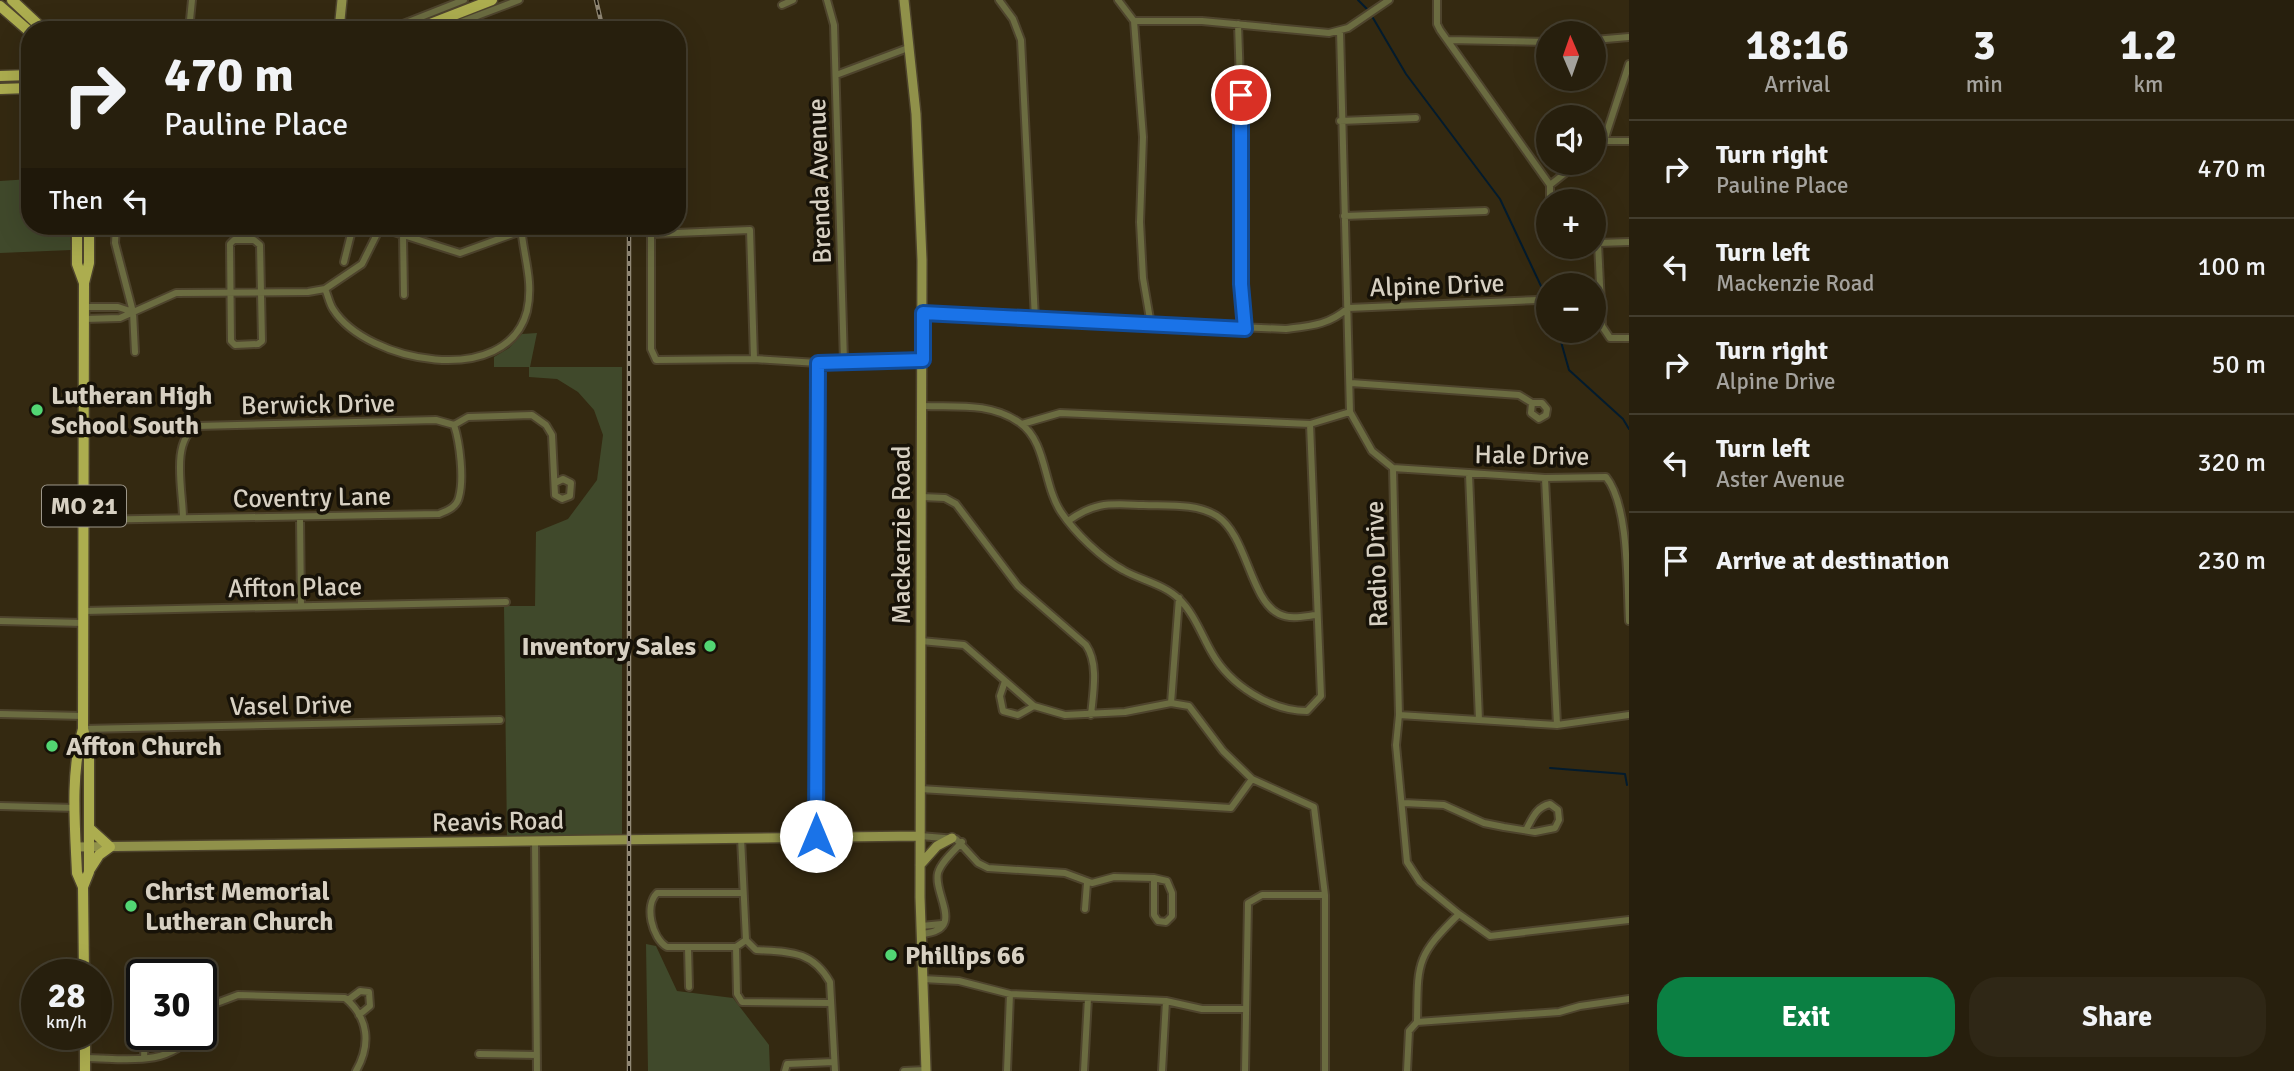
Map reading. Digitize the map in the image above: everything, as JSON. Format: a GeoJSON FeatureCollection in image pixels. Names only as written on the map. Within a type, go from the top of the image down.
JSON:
{"type":"FeatureCollection","features":[{"type":"Feature","properties":{"kind":"main road"},"geometry":{"type":"LineString","coordinates":[[12,0],[34,21]]}},
{"type":"Feature","properties":{"kind":"main road"},"geometry":{"type":"LineString","coordinates":[[340,21],[342,0]]}},
{"type":"Feature","properties":{"kind":"main road"},"geometry":{"type":"LineString","coordinates":[[438,21],[492,0]]}},
{"type":"Feature","properties":{"kind":"main road","name":"Mackenzie Road"},"geometry":{"type":"LineString","coordinates":[[904,0],[917,132],[923,313],[920,865],[926,1071]]}},
{"type":"Feature","properties":{"kind":"main road"},"geometry":{"type":"LineString","coordinates":[[0,6],[21,24]]}},
{"type":"Feature","properties":{"kind":"main road"},"geometry":{"type":"LineString","coordinates":[[0,76],[21,75]]}},
{"type":"Feature","properties":{"kind":"main road"},"geometry":{"type":"LineString","coordinates":[[0,89],[21,88]]}},
{"type":"Feature","properties":{"kind":"main road","name":"MO 21"},"geometry":{"type":"LineString","coordinates":[[77,235],[77,264],[84,284]]}},
{"type":"Feature","properties":{"kind":"main road","name":"MO 21"},"geometry":{"type":"LineString","coordinates":[[83,887],[76,873],[76,751],[82,729],[84,284],[89,263],[89,235]]}},
{"type":"Feature","properties":{"kind":"main road","name":"MO 21"},"geometry":{"type":"LineString","coordinates":[[82,729],[89,751],[89,872],[83,887],[84,959]]}},
{"type":"Feature","properties":{"kind":"main road"},"geometry":{"type":"LineString","coordinates":[[89,828],[110,847],[99,855],[89,872]]}},
{"type":"Feature","properties":{"kind":"main road","name":"Reavis Road"},"geometry":{"type":"LineString","coordinates":[[76,847],[920,836]]}},
{"type":"Feature","properties":{"kind":"main road"},"geometry":{"type":"LineString","coordinates":[[920,865],[937,846],[952,838]]}},
{"type":"Feature","properties":{"kind":"main road"},"geometry":{"type":"LineString","coordinates":[[85,1050],[85,1071]]}},
{"type":"Feature","properties":{"kind":"street"},"geometry":{"type":"LineString","coordinates":[[190,21],[192,0]]}},
{"type":"Feature","properties":{"kind":"street"},"geometry":{"type":"LineString","coordinates":[[411,21],[464,0]]}},
{"type":"Feature","properties":{"kind":"street"},"geometry":{"type":"LineString","coordinates":[[464,21],[519,0]]}},
{"type":"Feature","properties":{"kind":"street"},"geometry":{"type":"LineString","coordinates":[[782,5],[793,0]]}},
{"type":"Feature","properties":{"kind":"street","name":"Brenda Avenue"},"geometry":{"type":"LineString","coordinates":[[827,0],[834,25],[844,362]]}},
{"type":"Feature","properties":{"kind":"street"},"geometry":{"type":"LineString","coordinates":[[999,0],[1013,19],[1021,40],[1035,319]]}},
{"type":"Feature","properties":{"kind":"street"},"geometry":{"type":"LineString","coordinates":[[1118,0],[1135,21],[1143,137],[1140,236],[1151,325]]}},
{"type":"Feature","properties":{"kind":"street"},"geometry":{"type":"LineString","coordinates":[[1135,21],[1202,21],[1306,33],[1340,31],[1389,0]]}},
{"type":"Feature","properties":{"kind":"street"},"geometry":{"type":"LineString","coordinates":[[1437,0],[1437,24],[1550,185],[1550,189]]}},
{"type":"Feature","properties":{"kind":"street"},"geometry":{"type":"LineString","coordinates":[[1238,24],[1242,141],[1241,284],[1245,329]]}},
{"type":"Feature","properties":{"kind":"street"},"geometry":{"type":"LineString","coordinates":[[1022,424],[1060,413],[1310,424],[1350,412],[1340,121],[1340,31]]}},
{"type":"Feature","properties":{"kind":"street"},"geometry":{"type":"LineString","coordinates":[[1606,39],[1629,37]]}},
{"type":"Feature","properties":{"kind":"street"},"geometry":{"type":"LineString","coordinates":[[1448,40],[1536,42]]}},
{"type":"Feature","properties":{"kind":"street"},"geometry":{"type":"LineString","coordinates":[[835,75],[908,48]]}},
{"type":"Feature","properties":{"kind":"street"},"geometry":{"type":"LineString","coordinates":[[1606,135],[1629,64]]}},
{"type":"Feature","properties":{"kind":"street"},"geometry":{"type":"LineString","coordinates":[[1340,121],[1416,118]]}},
{"type":"Feature","properties":{"kind":"street"},"geometry":{"type":"LineString","coordinates":[[1606,141],[1629,141]]}},
{"type":"Feature","properties":{"kind":"street"},"geometry":{"type":"LineString","coordinates":[[1550,185],[1563,175]]}},
{"type":"Feature","properties":{"kind":"street"},"geometry":{"type":"LineString","coordinates":[[1344,216],[1485,211]]}},
{"type":"Feature","properties":{"kind":"street"},"geometry":{"type":"LineString","coordinates":[[686,233],[750,230],[754,359]]}},
{"type":"Feature","properties":{"kind":"street"},"geometry":{"type":"LineString","coordinates":[[115,235],[115,243],[133,312],[135,352]]}},
{"type":"Feature","properties":{"kind":"street"},"geometry":{"type":"LineString","coordinates":[[344,262],[351,235]]}},
{"type":"Feature","properties":{"kind":"street"},"geometry":{"type":"LineString","coordinates":[[84,318],[120,318],[176,292],[260,293],[325,289],[362,264],[375,235]]}},
{"type":"Feature","properties":{"kind":"street"},"geometry":{"type":"LineString","coordinates":[[404,295],[403,235],[460,253],[506,235]]}},
{"type":"Feature","properties":{"kind":"street"},"geometry":{"type":"LineString","coordinates":[[325,289],[333,310],[353,329],[389,348],[426,361],[472,358],[512,338],[527,312],[528,259],[522,235]]}},
{"type":"Feature","properties":{"kind":"street"},"geometry":{"type":"LineString","coordinates":[[651,235],[651,349],[656,360],[754,359],[818,363],[923,360]]}},
{"type":"Feature","properties":{"kind":"street"},"geometry":{"type":"LineString","coordinates":[[254,240],[260,245],[260,293],[261,343],[235,345],[231,341],[231,241],[254,240]]}},
{"type":"Feature","properties":{"kind":"street"},"geometry":{"type":"LineString","coordinates":[[1606,242],[1629,242]]}},
{"type":"Feature","properties":{"kind":"street"},"geometry":{"type":"LineString","coordinates":[[1597,259],[1602,326],[1605,334],[1616,339],[1629,338]]}},
{"type":"Feature","properties":{"kind":"street","name":"Alpine Drive"},"geometry":{"type":"LineString","coordinates":[[923,313],[1286,330],[1323,324],[1335,319],[1348,308],[1536,300]]}},
{"type":"Feature","properties":{"kind":"street"},"geometry":{"type":"LineString","coordinates":[[84,307],[118,307],[133,312]]}},
{"type":"Feature","properties":{"kind":"street"},"geometry":{"type":"LineString","coordinates":[[816,836],[818,363]]}},
{"type":"Feature","properties":{"kind":"street"},"geometry":{"type":"LineString","coordinates":[[1351,383],[1519,395],[1532,403]]}},
{"type":"Feature","properties":{"kind":"street"},"geometry":{"type":"LineString","coordinates":[[922,406],[991,409],[1022,424],[1042,454],[1051,495],[1068,521],[1122,570],[1179,598],[1214,657],[1237,681],[1272,706],[1307,711],[1321,696],[1310,424]]}},
{"type":"Feature","properties":{"kind":"street","name":"Radio Drive"},"geometry":{"type":"LineString","coordinates":[[1350,412],[1372,451],[1393,468],[1399,715],[1396,745],[1404,803],[1407,862],[1420,882],[1490,936],[1629,920]]}},
{"type":"Feature","properties":{"kind":"street"},"geometry":{"type":"LineString","coordinates":[[454,425],[468,417],[532,415],[546,425],[552,435],[555,483]]}},
{"type":"Feature","properties":{"kind":"street","name":"Berwick Drive"},"geometry":{"type":"LineString","coordinates":[[183,518],[181,443],[187,432],[197,426],[436,420],[454,425]]}},
{"type":"Feature","properties":{"kind":"street","name":"Coventry Lane"},"geometry":{"type":"LineString","coordinates":[[84,520],[439,514],[452,508],[459,498],[459,441],[454,425]]}},
{"type":"Feature","properties":{"kind":"street","name":"Hale Drive"},"geometry":{"type":"LineString","coordinates":[[1393,468],[1545,478],[1601,475],[1612,484],[1625,539],[1629,621]]}},
{"type":"Feature","properties":{"kind":"street"},"geometry":{"type":"LineString","coordinates":[[1469,474],[1479,720]]}},
{"type":"Feature","properties":{"kind":"street"},"geometry":{"type":"LineString","coordinates":[[1545,478],[1557,725]]}},
{"type":"Feature","properties":{"kind":"street"},"geometry":{"type":"LineString","coordinates":[[922,497],[945,498],[956,504],[1018,586],[1086,645],[1092,657],[1091,715]]}},
{"type":"Feature","properties":{"kind":"street"},"geometry":{"type":"LineString","coordinates":[[1068,521],[1086,509],[1100,504],[1181,506],[1216,515],[1225,522],[1265,599],[1277,614],[1294,618],[1316,615]]}},
{"type":"Feature","properties":{"kind":"street"},"geometry":{"type":"LineString","coordinates":[[300,517],[301,606]]}},
{"type":"Feature","properties":{"kind":"street"},"geometry":{"type":"LineString","coordinates":[[1171,704],[1179,598]]}},
{"type":"Feature","properties":{"kind":"street","name":"Affton Place"},"geometry":{"type":"LineString","coordinates":[[84,611],[506,602]]}},
{"type":"Feature","properties":{"kind":"street"},"geometry":{"type":"LineString","coordinates":[[0,621],[84,623]]}},
{"type":"Feature","properties":{"kind":"street"},"geometry":{"type":"LineString","coordinates":[[921,641],[964,645],[1034,706],[1065,715],[1091,715],[1181,703],[1194,709],[1223,751],[1252,779],[1314,807],[1325,895],[1325,1071]]}},
{"type":"Feature","properties":{"kind":"street"},"geometry":{"type":"LineString","coordinates":[[1006,681],[1000,696],[1003,710],[1018,715],[1034,706]]}},
{"type":"Feature","properties":{"kind":"street"},"geometry":{"type":"LineString","coordinates":[[0,714],[82,716]]}},
{"type":"Feature","properties":{"kind":"street"},"geometry":{"type":"LineString","coordinates":[[1399,715],[1557,725],[1629,715]]}},
{"type":"Feature","properties":{"kind":"street","name":"Vasel Drive"},"geometry":{"type":"LineString","coordinates":[[82,729],[500,720]]}},
{"type":"Feature","properties":{"kind":"street"},"geometry":{"type":"LineString","coordinates":[[920,789],[1231,808],[1252,779]]}},
{"type":"Feature","properties":{"kind":"street"},"geometry":{"type":"LineString","coordinates":[[1404,803],[1444,805],[1484,823],[1535,832],[1555,828],[1559,820],[1558,810],[1550,804],[1544,805],[1536,812],[1526,830]]}},
{"type":"Feature","properties":{"kind":"street"},"geometry":{"type":"LineString","coordinates":[[0,806],[76,808]]}},
{"type":"Feature","properties":{"kind":"street"},"geometry":{"type":"LineString","coordinates":[[920,836],[952,838],[962,842],[978,863],[988,868],[1065,873],[1087,883],[1114,877],[1154,878],[1167,881],[1171,889],[1172,916],[1166,922],[1157,921],[1154,915],[1154,878]]}},
{"type":"Feature","properties":{"kind":"street"},"geometry":{"type":"LineString","coordinates":[[741,838],[746,940],[756,950],[793,951],[809,957],[830,982],[835,1071]]}},
{"type":"Feature","properties":{"kind":"street"},"geometry":{"type":"LineString","coordinates":[[535,842],[537,1071]]}},
{"type":"Feature","properties":{"kind":"street"},"geometry":{"type":"LineString","coordinates":[[921,930],[944,923],[946,912],[938,877],[941,867],[962,842]]}},
{"type":"Feature","properties":{"kind":"street"},"geometry":{"type":"LineString","coordinates":[[1085,909],[1087,883]]}},
{"type":"Feature","properties":{"kind":"street"},"geometry":{"type":"LineString","coordinates":[[742,893],[654,895],[652,920],[662,944],[736,947],[746,940]]}},
{"type":"Feature","properties":{"kind":"street"},"geometry":{"type":"LineString","coordinates":[[1245,1071],[1248,903],[1262,895],[1325,895]]}},
{"type":"Feature","properties":{"kind":"street"},"geometry":{"type":"LineString","coordinates":[[1417,1023],[1420,960],[1425,949],[1459,914]]}},
{"type":"Feature","properties":{"kind":"street"},"geometry":{"type":"LineString","coordinates":[[688,947],[690,987]]}},
{"type":"Feature","properties":{"kind":"street"},"geometry":{"type":"LineString","coordinates":[[736,947],[737,994],[742,1002],[831,1003]]}},
{"type":"Feature","properties":{"kind":"street"},"geometry":{"type":"LineString","coordinates":[[923,979],[959,981],[1010,994],[1166,1001],[1202,1009],[1246,1009]]}},
{"type":"Feature","properties":{"kind":"street"},"geometry":{"type":"LineString","coordinates":[[217,1003],[238,995],[346,999],[360,991],[369,992],[370,1006],[359,1015]]}},
{"type":"Feature","properties":{"kind":"street"},"geometry":{"type":"LineString","coordinates":[[1007,1071],[1010,994]]}},
{"type":"Feature","properties":{"kind":"street"},"geometry":{"type":"LineString","coordinates":[[1084,1071],[1088,998]]}},
{"type":"Feature","properties":{"kind":"street"},"geometry":{"type":"LineString","coordinates":[[346,999],[359,1015],[367,1034],[356,1071]]}},
{"type":"Feature","properties":{"kind":"street"},"geometry":{"type":"LineString","coordinates":[[1407,1071],[1409,1031],[1417,1023],[1559,1012],[1629,999]]}},
{"type":"Feature","properties":{"kind":"street"},"geometry":{"type":"LineString","coordinates":[[1162,1071],[1166,1001]]}},
{"type":"Feature","properties":{"kind":"street"},"geometry":{"type":"LineString","coordinates":[[144,1050],[144,1058]]}},
{"type":"Feature","properties":{"kind":"street"},"geometry":{"type":"LineString","coordinates":[[85,1059],[169,1056],[179,1050]]}},
{"type":"Feature","properties":{"kind":"street"},"geometry":{"type":"LineString","coordinates":[[479,1054],[537,1055]]}},
{"type":"Feature","properties":{"kind":"street"},"geometry":{"type":"LineString","coordinates":[[785,1071],[787,1064],[834,1062]]}},
{"type":"Feature","properties":{"kind":"street"},"geometry":{"type":"LineString","coordinates":[[904,1071],[926,1071]]}},
{"type":"Feature","properties":{"kind":"green space"},"geometry":{"type":"Polygon","coordinates":[[[21,180],[21,235],[70,235],[71,250],[0,253],[0,181],[21,180]]]}},
{"type":"Feature","properties":{"kind":"green space"},"geometry":{"type":"Polygon","coordinates":[[[537,333],[530,367],[622,367],[622,835],[507,838],[504,606],[535,606],[536,532],[568,519],[597,480],[603,435],[594,410],[578,392],[557,379],[529,377],[529,367],[494,367],[494,357],[509,348],[522,334],[537,333]]]}},
{"type":"Feature","properties":{"kind":"green space"},"geometry":{"type":"Polygon","coordinates":[[[646,944],[656,946],[677,991],[733,998],[769,1045],[770,1071],[648,1071],[646,944]]]}},
{"type":"Feature","properties":{"kind":"waterway"},"geometry":{"type":"LineString","coordinates":[[1358,0],[1367,9]]}},
{"type":"Feature","properties":{"kind":"waterway"},"geometry":{"type":"LineString","coordinates":[[1373,18],[1406,74],[1500,199],[1536,275]]}},
{"type":"Feature","properties":{"kind":"waterway"},"geometry":{"type":"LineString","coordinates":[[1561,343],[1569,370],[1623,419],[1629,429]]}},
{"type":"Feature","properties":{"kind":"waterway"},"geometry":{"type":"LineString","coordinates":[[1550,768],[1625,774],[1627,785]]}},
{"type":"Feature","properties":{"kind":"railway"},"geometry":{"type":"LineString","coordinates":[[596,0],[601,21]]}},
{"type":"Feature","properties":{"kind":"railway"},"geometry":{"type":"LineString","coordinates":[[629,235],[629,1071]]}},
{"type":"Feature","properties":{"kind":"place","name":"Lutheran High School South"},"geometry":{"type":"Point","coordinates":[37,410]}},
{"type":"Feature","properties":{"kind":"place","name":"Inventory Sales"},"geometry":{"type":"Point","coordinates":[710,646]}},
{"type":"Feature","properties":{"kind":"place","name":"Affton Church"},"geometry":{"type":"Point","coordinates":[52,746]}},
{"type":"Feature","properties":{"kind":"place","name":"Christ Memorial Lutheran Church"},"geometry":{"type":"Point","coordinates":[131,906]}},
{"type":"Feature","properties":{"kind":"place","name":"Phillips 66"},"geometry":{"type":"Point","coordinates":[891,955]}},
{"type":"Feature","properties":{"kind":"route"},"geometry":{"type":"LineString","coordinates":[[816,836],[818,363],[923,360],[923,313],[1245,329],[1241,284],[1241,95]]}}]}
